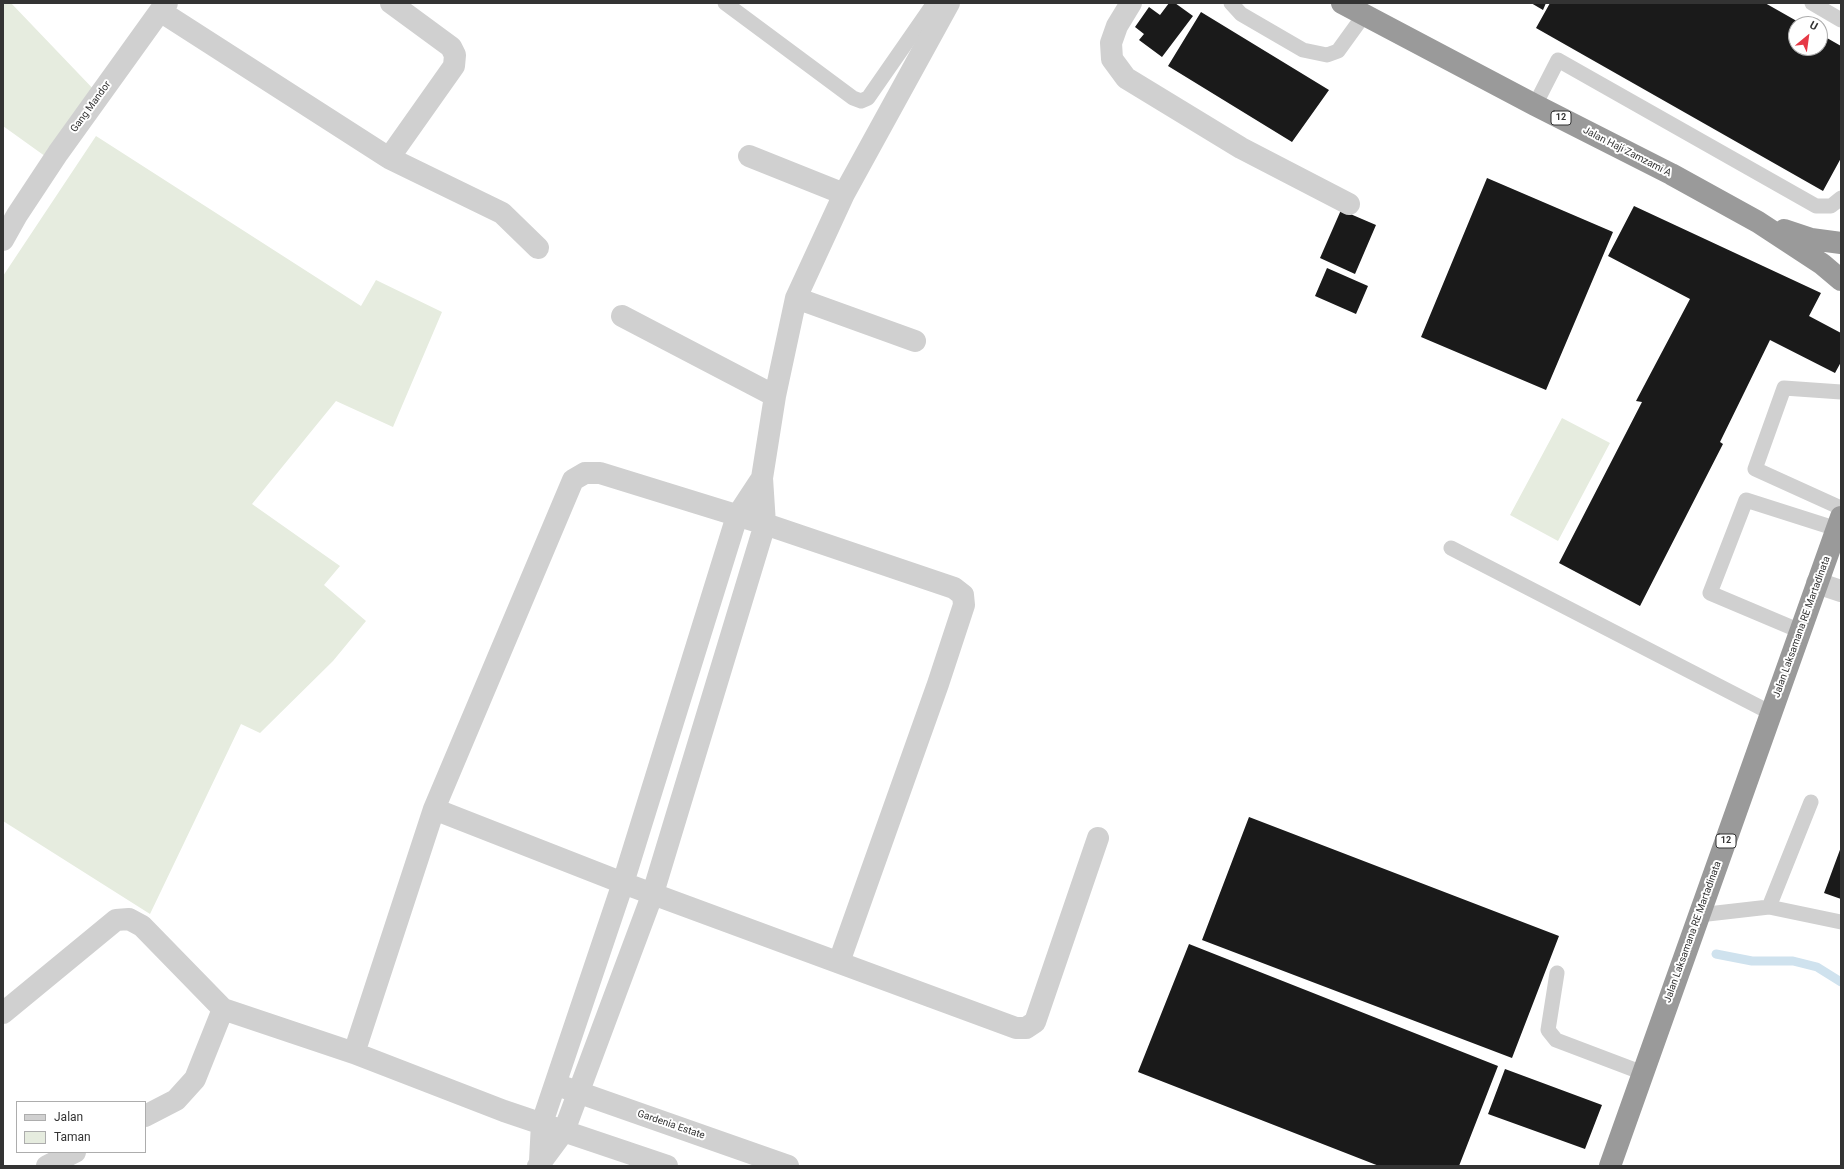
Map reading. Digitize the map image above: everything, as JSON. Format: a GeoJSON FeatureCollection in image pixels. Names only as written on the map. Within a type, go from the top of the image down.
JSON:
{"type":"FeatureCollection","features":[{"type":"Feature","properties":{"kind":"highway","name":"Jalan Haji Zamzami A"},"geometry":{"type":"LineString","coordinates":[[1342,3],[1671,174],[1758,222],[1822,264],[1841,280]]}},
{"type":"Feature","properties":{"kind":"highway","name":"12"},"geometry":{"type":"LineString","coordinates":[[1758,222],[1811,239],[1841,243]]}},
{"type":"Feature","properties":{"kind":"highway","name":"Jalan Laksamana RE Martadinata"},"geometry":{"type":"LineString","coordinates":[[1610,1166],[1840,518]]}},
{"type":"Feature","properties":{"kind":"street"},"geometry":{"type":"LineString","coordinates":[[389,158],[454,66],[455,55],[451,47],[391,3]]}},
{"type":"Feature","properties":{"kind":"street"},"geometry":{"type":"LineString","coordinates":[[539,1163],[564,1131],[653,893],[765,524],[762,478],[775,396],[796,298],[844,194],[949,3]]}},
{"type":"Feature","properties":{"kind":"street"},"geometry":{"type":"LineString","coordinates":[[1131,3],[1117,26],[1111,43],[1112,60],[1126,78],[1241,148],[1349,204]]}},
{"type":"Feature","properties":{"kind":"street"},"geometry":{"type":"LineString","coordinates":[[164,7],[389,158],[502,213],[538,248]]}},
{"type":"Feature","properties":{"kind":"street","name":"Gang Mandor"},"geometry":{"type":"LineString","coordinates":[[3,240],[10,210],[58,153],[164,7]]}},
{"type":"Feature","properties":{"kind":"street"},"geometry":{"type":"LineString","coordinates":[[749,156],[844,194]]}},
{"type":"Feature","properties":{"kind":"street"},"geometry":{"type":"LineString","coordinates":[[796,298],[915,341]]}},
{"type":"Feature","properties":{"kind":"street"},"geometry":{"type":"LineString","coordinates":[[622,316],[775,396]]}},
{"type":"Feature","properties":{"kind":"street"},"geometry":{"type":"LineString","coordinates":[[354,1053],[434,809],[573,480],[585,473],[600,473],[765,524],[954,588],[963,595],[964,605],[938,684],[839,962]]}},
{"type":"Feature","properties":{"kind":"street"},"geometry":{"type":"LineString","coordinates":[[539,1163],[542,1123],[623,883],[736,516],[762,478]]}},
{"type":"Feature","properties":{"kind":"street"},"geometry":{"type":"LineString","coordinates":[[1817,583],[1841,591]]}},
{"type":"Feature","properties":{"kind":"street"},"geometry":{"type":"LineString","coordinates":[[434,809],[623,883],[1016,1028],[1026,1028],[1035,1022],[1098,838]]}},
{"type":"Feature","properties":{"kind":"street"},"geometry":{"type":"LineString","coordinates":[[3,1013],[116,920],[129,919],[142,926],[223,1009],[354,1053],[504,1111],[667,1166]]}},
{"type":"Feature","properties":{"kind":"street"},"geometry":{"type":"LineString","coordinates":[[146,1115],[176,1100],[195,1079],[223,1009]]}},
{"type":"Feature","properties":{"kind":"street","name":"Gardenia Estate"},"geometry":{"type":"LineString","coordinates":[[555,1085],[788,1166]]}},
{"type":"Feature","properties":{"kind":"street"},"geometry":{"type":"LineString","coordinates":[[47,1166],[73,1153]]}},
{"type":"Feature","properties":{"kind":"lane"},"geometry":{"type":"LineString","coordinates":[[725,3],[853,98],[861,101],[868,98],[934,3]]}},
{"type":"Feature","properties":{"kind":"lane"},"geometry":{"type":"LineString","coordinates":[[1231,3],[1242,14],[1303,50],[1327,55],[1338,51],[1364,15]]}},
{"type":"Feature","properties":{"kind":"lane"},"geometry":{"type":"LineString","coordinates":[[1812,3],[1841,20]]}},
{"type":"Feature","properties":{"kind":"lane"},"geometry":{"type":"LineString","coordinates":[[1536,105],[1558,60],[1816,206],[1831,206],[1841,198]]}},
{"type":"Feature","properties":{"kind":"lane"},"geometry":{"type":"LineString","coordinates":[[1840,518],[1755,469],[1784,388],[1841,392]]}},
{"type":"Feature","properties":{"kind":"lane"},"geometry":{"type":"LineString","coordinates":[[1800,631],[1710,593],[1746,500],[1840,518]]}},
{"type":"Feature","properties":{"kind":"lane"},"geometry":{"type":"LineString","coordinates":[[1451,548],[1771,713]]}},
{"type":"Feature","properties":{"kind":"lane"},"geometry":{"type":"LineString","coordinates":[[1769,907],[1811,802]]}},
{"type":"Feature","properties":{"kind":"lane"},"geometry":{"type":"LineString","coordinates":[[1699,915],[1769,907],[1841,922]]}},
{"type":"Feature","properties":{"kind":"lane"},"geometry":{"type":"LineString","coordinates":[[1558,973],[1548,1030],[1556,1040],[1643,1073]]}},
{"type":"Feature","properties":{"kind":"green space"},"geometry":{"type":"Polygon","coordinates":[[[3,3],[11,3],[99,95],[49,159],[3,126],[3,3]]]}},
{"type":"Feature","properties":{"kind":"green space"},"geometry":{"type":"Polygon","coordinates":[[[96,136],[361,306],[376,280],[442,312],[393,427],[336,401],[252,504],[340,566],[324,585],[366,621],[333,661],[260,733],[241,724],[150,914],[3,821],[3,276],[96,136]]]}},
{"type":"Feature","properties":{"kind":"green space"},"geometry":{"type":"Polygon","coordinates":[[[1562,418],[1610,443],[1558,541],[1510,515],[1562,418]]]}},
{"type":"Feature","properties":{"kind":"building"},"geometry":{"type":"Polygon","coordinates":[[[1169,3],[1175,3],[1193,16],[1162,57],[1139,40],[1144,34],[1135,27],[1149,7],[1160,15],[1169,3]]]}},
{"type":"Feature","properties":{"kind":"building"},"geometry":{"type":"Polygon","coordinates":[[[1531,3],[1546,3],[1543,10],[1531,3]]]}},
{"type":"Feature","properties":{"kind":"building"},"geometry":{"type":"Polygon","coordinates":[[[1550,3],[1765,3],[1788,16],[1788,56],[1828,56],[1828,39],[1841,46],[1841,158],[1823,191],[1536,28],[1550,3]]]}},
{"type":"Feature","properties":{"kind":"building"},"geometry":{"type":"Polygon","coordinates":[[[1201,12],[1329,90],[1292,142],[1168,66],[1201,12]]]}},
{"type":"Feature","properties":{"kind":"building"},"geometry":{"type":"Polygon","coordinates":[[[1487,178],[1613,232],[1546,390],[1421,337],[1487,178]]]}},
{"type":"Feature","properties":{"kind":"building"},"geometry":{"type":"Polygon","coordinates":[[[1634,206],[1821,293],[1809,316],[1841,333],[1841,362],[1835,373],[1770,340],[1720,442],[1723,444],[1640,606],[1559,563],[1642,402],[1636,401],[1690,299],[1608,256],[1634,206]]]}},
{"type":"Feature","properties":{"kind":"building"},"geometry":{"type":"Polygon","coordinates":[[[1341,210],[1376,225],[1355,274],[1320,258],[1341,210]]]}},
{"type":"Feature","properties":{"kind":"building"},"geometry":{"type":"Polygon","coordinates":[[[1327,268],[1368,286],[1356,314],[1315,296],[1327,268]]]}},
{"type":"Feature","properties":{"kind":"building"},"geometry":{"type":"Polygon","coordinates":[[[1249,817],[1559,936],[1512,1058],[1202,940],[1249,817]]]}},
{"type":"Feature","properties":{"kind":"building"},"geometry":{"type":"Polygon","coordinates":[[[1841,847],[1841,899],[1824,893],[1841,847]]]}},
{"type":"Feature","properties":{"kind":"building"},"geometry":{"type":"Polygon","coordinates":[[[1189,944],[1498,1066],[1459,1166],[1379,1166],[1138,1072],[1189,944]]]}},
{"type":"Feature","properties":{"kind":"building"},"geometry":{"type":"Polygon","coordinates":[[[1505,1069],[1602,1105],[1585,1149],[1488,1114],[1505,1069]]]}},
{"type":"Feature","properties":{"kind":"waterway"},"geometry":{"type":"LineString","coordinates":[[1716,954],[1752,961],[1793,961],[1817,967],[1841,982]]}}]}
